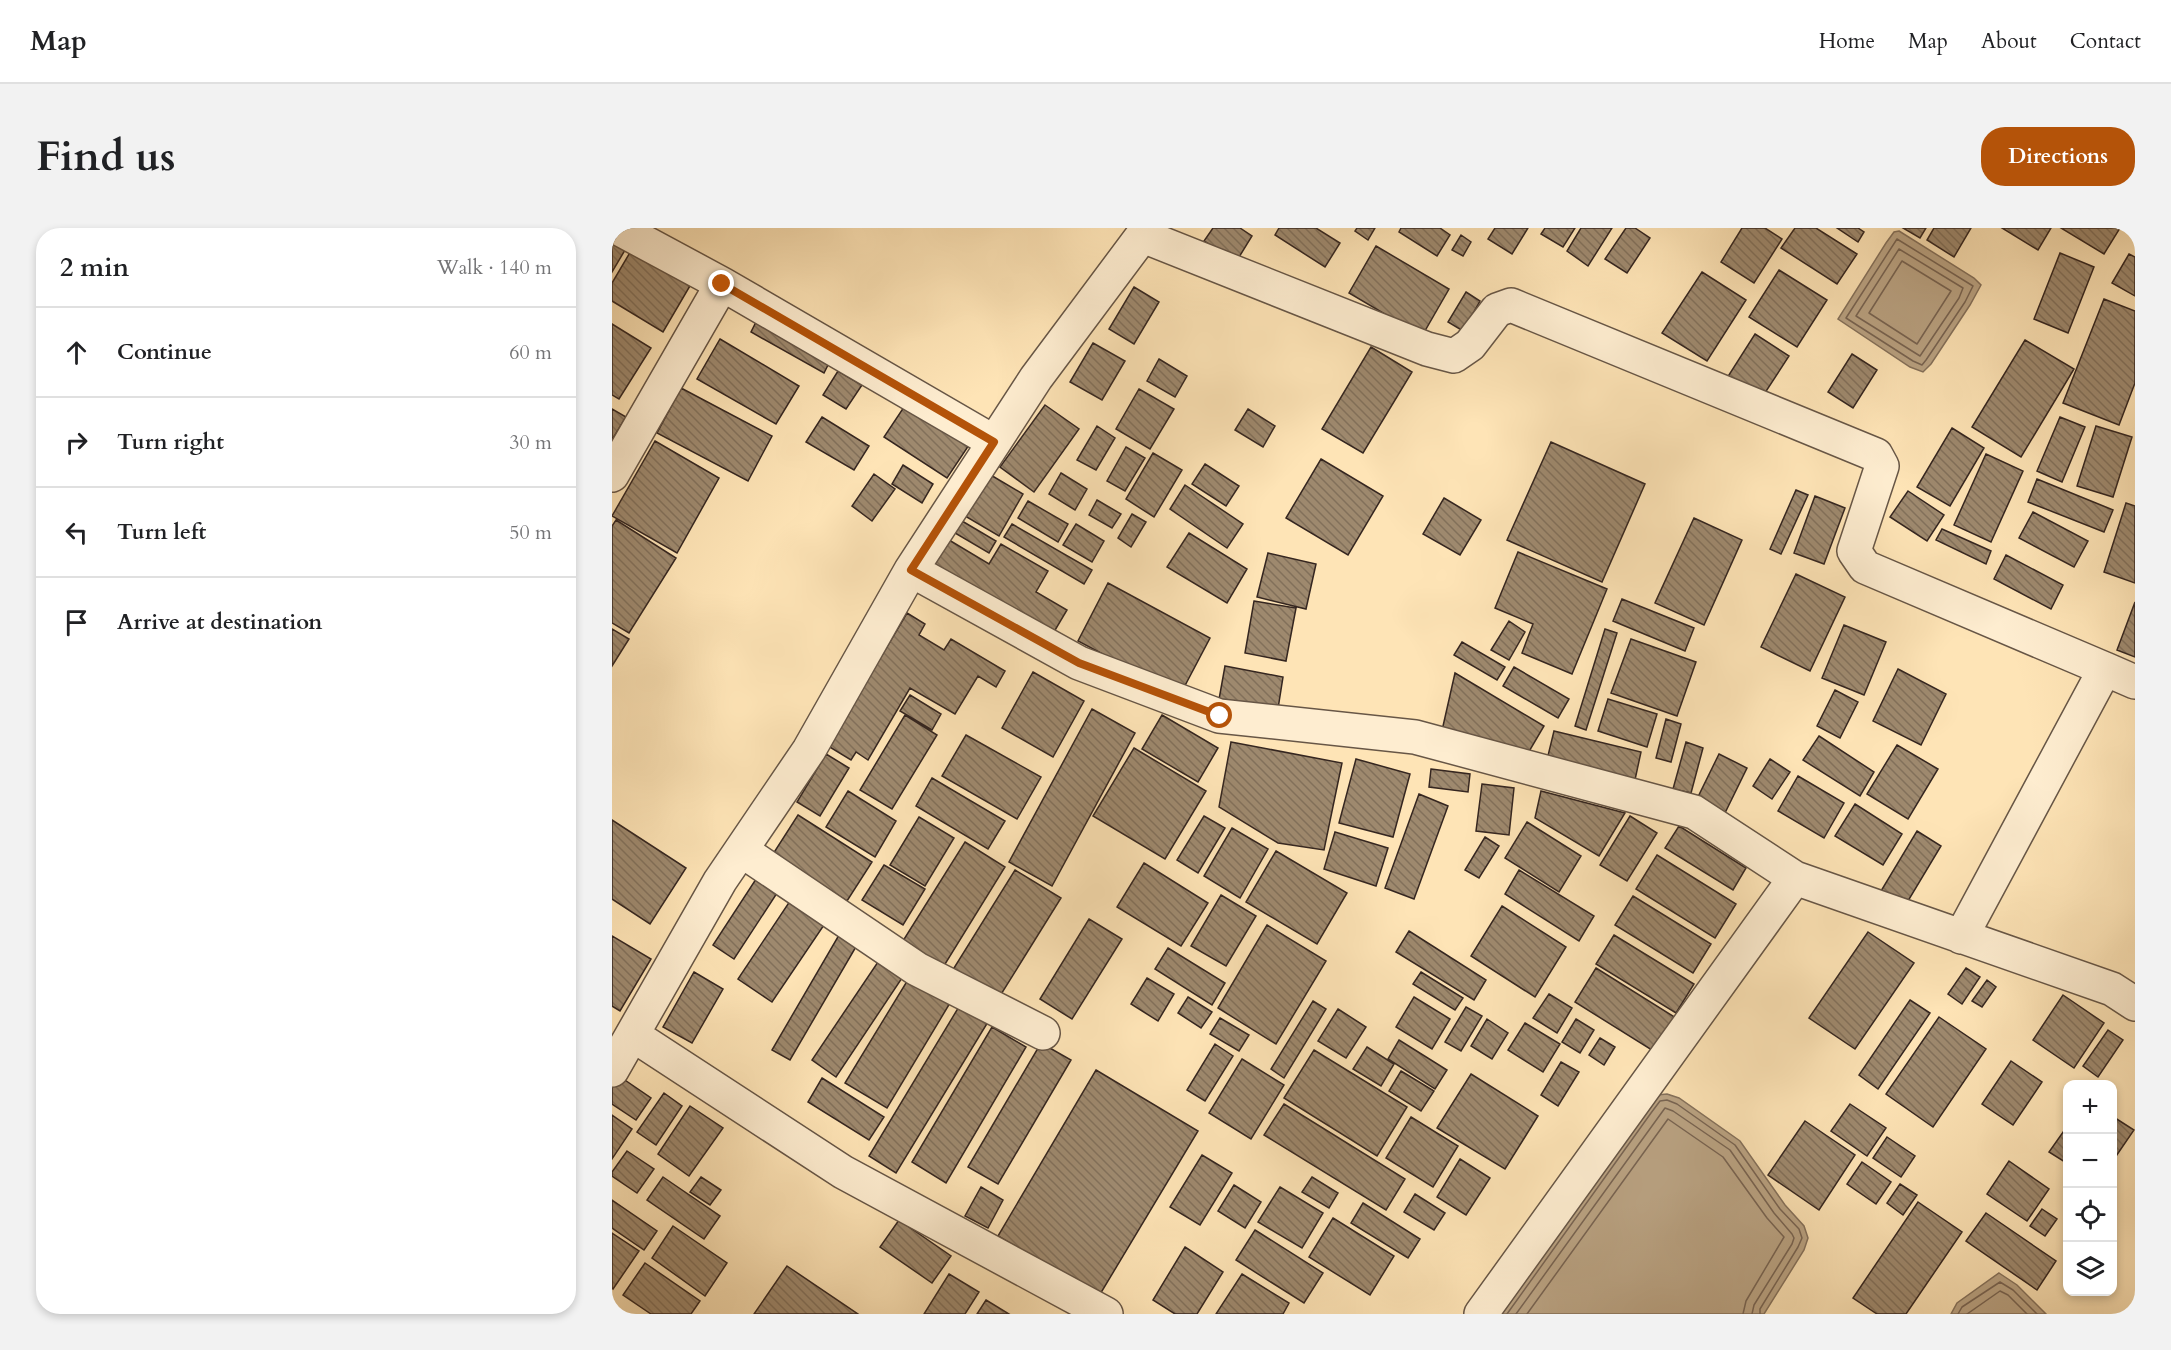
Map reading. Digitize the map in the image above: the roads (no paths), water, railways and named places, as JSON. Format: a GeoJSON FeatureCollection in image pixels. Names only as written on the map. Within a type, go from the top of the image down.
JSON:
{"type":"FeatureCollection","features":[{"type":"Feature","properties":{"kind":"street"},"geometry":{"type":"LineString","coordinates":[[618,228],[722,284],[994,442]]}},
{"type":"Feature","properties":{"kind":"street"},"geometry":{"type":"LineString","coordinates":[[612,1070],[720,881],[809,750],[911,570],[1036,378],[1145,232],[1426,349],[1454,356],[1470,345],[1497,310],[1511,305],[1876,455],[1882,466],[1854,551],[1865,567],[2135,682]]}},
{"type":"Feature","properties":{"kind":"street"},"geometry":{"type":"LineString","coordinates":[[612,475],[722,284]]}},
{"type":"Feature","properties":{"kind":"street"},"geometry":{"type":"LineString","coordinates":[[911,570],[1079,663],[1220,716],[1415,737],[1694,812],[1795,878],[2112,989],[2135,1004]]}},
{"type":"Feature","properties":{"kind":"street"},"geometry":{"type":"LineString","coordinates":[[1961,937],[2105,669]]}},
{"type":"Feature","properties":{"kind":"street"},"geometry":{"type":"LineString","coordinates":[[741,850],[917,969],[1043,1033]]}},
{"type":"Feature","properties":{"kind":"street"},"geometry":{"type":"LineString","coordinates":[[1481,1314],[1795,878]]}},
{"type":"Feature","properties":{"kind":"street"},"geometry":{"type":"LineString","coordinates":[[633,1035],[843,1172],[1106,1314]]}},
{"type":"Feature","properties":{"kind":"water"},"geometry":{"type":"Polygon","coordinates":[[[1899,231],[1974,278],[1981,285],[1931,364],[1923,372],[1910,367],[1838,319],[1886,243],[1894,232],[1899,231]]]}},
{"type":"Feature","properties":{"kind":"water"},"geometry":{"type":"Polygon","coordinates":[[[1667,1094],[1679,1098],[1740,1141],[1785,1205],[1804,1226],[1808,1238],[1804,1250],[1764,1314],[1500,1314],[1657,1095],[1667,1094]]]}},
{"type":"Feature","properties":{"kind":"water"},"geometry":{"type":"Polygon","coordinates":[[[1999,1273],[2017,1285],[2046,1314],[1951,1314],[1957,1303],[1999,1273]]]}}]}
